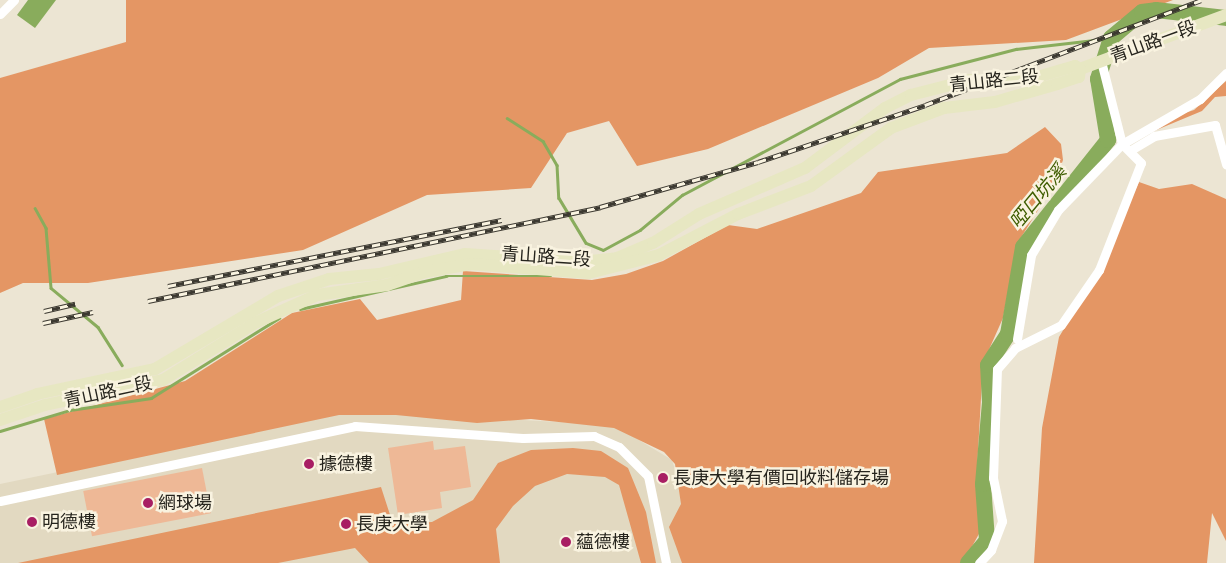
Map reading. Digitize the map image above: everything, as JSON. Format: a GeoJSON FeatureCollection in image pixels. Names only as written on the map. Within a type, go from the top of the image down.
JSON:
{"type":"FeatureCollection","features":[{"type":"Feature","properties":{"kind":"street"},"geometry":{"type":"LineString","coordinates":[[0,14],[14,0]]}},
{"type":"Feature","properties":{"kind":"street","name":"青山路一段"},"geometry":{"type":"LineString","coordinates":[[1080,69],[1226,15]]}},
{"type":"Feature","properties":{"kind":"street"},"geometry":{"type":"LineString","coordinates":[[979,563],[991,550],[1002,521],[993,478],[997,369],[1015,348],[1061,325],[1099,270],[1141,163],[1132,150],[1122,144],[1101,61]]}},
{"type":"Feature","properties":{"kind":"street","name":"青山路二段"},"geometry":{"type":"LineString","coordinates":[[0,407],[37,394],[155,369],[278,296],[329,279],[379,274],[465,254],[581,262],[617,258],[653,243],[699,214],[805,168],[885,108],[911,95],[970,80],[1026,80],[1075,66],[1080,69],[1079,77],[1057,84],[996,102],[944,108],[891,128],[811,186],[738,214],[660,255],[589,272],[472,264],[425,272],[387,285],[317,295],[257,322],[163,380],[45,405],[0,420]]}},
{"type":"Feature","properties":{"kind":"street"},"geometry":{"type":"LineString","coordinates":[[1017,339],[1037,239],[1058,210],[1122,144],[1200,98],[1226,73]]}},
{"type":"Feature","properties":{"kind":"street"},"geometry":{"type":"LineString","coordinates":[[1132,150],[1154,136],[1215,125],[1226,164]]}},
{"type":"Feature","properties":{"kind":"street"},"geometry":{"type":"LineString","coordinates":[[0,501],[355,426],[522,438],[594,436],[619,447],[648,476],[666,563]]}},
{"type":"Feature","properties":{"kind":"shaded area"},"geometry":{"type":"Polygon","coordinates":[[[28,0],[56,0],[35,28],[17,15],[28,0]]]}},
{"type":"Feature","properties":{"kind":"shaded area"},"geometry":{"type":"Polygon","coordinates":[[[126,0],[1173,0],[1066,40],[929,48],[878,78],[708,149],[637,166],[609,121],[567,133],[531,188],[427,195],[303,250],[88,283],[23,283],[0,293],[0,78],[126,42],[126,0]]]}},
{"type":"Feature","properties":{"kind":"shaded area"},"geometry":{"type":"Polygon","coordinates":[[[1226,81],[1226,96],[1215,97],[1202,111],[1142,136],[1157,122],[1194,110],[1226,81]]]}},
{"type":"Feature","properties":{"kind":"shaded area"},"geometry":{"type":"Polygon","coordinates":[[[1045,127],[1061,144],[1063,160],[1056,181],[1017,244],[1003,318],[983,363],[977,469],[980,532],[963,563],[682,563],[669,527],[681,504],[675,464],[664,452],[614,428],[531,419],[477,423],[396,415],[339,415],[57,475],[44,419],[185,381],[292,313],[360,299],[377,320],[461,300],[463,271],[592,280],[626,274],[663,261],[728,225],[757,229],[861,193],[878,172],[1007,153],[1045,127]]]}},
{"type":"Feature","properties":{"kind":"shaded area"},"geometry":{"type":"Polygon","coordinates":[[[1139,182],[1159,189],[1192,184],[1226,199],[1226,541],[1212,513],[1207,563],[1034,563],[1042,428],[1059,337],[1099,271],[1139,182]]]}},
{"type":"Feature","properties":{"kind":"shaded area","name":"長庚大學"},"geometry":{"type":"Polygon","coordinates":[[[353,411],[614,425],[672,460],[704,563],[0,563],[0,484],[353,411]]]}},
{"type":"Feature","properties":{"kind":"shaded area"},"geometry":{"type":"Polygon","coordinates":[[[433,441],[434,450],[465,446],[471,487],[440,492],[442,508],[398,515],[388,448],[433,441]]]}},
{"type":"Feature","properties":{"kind":"shaded area"},"geometry":{"type":"Polygon","coordinates":[[[573,448],[601,451],[628,468],[646,512],[656,563],[641,563],[619,485],[605,477],[567,474],[535,486],[513,506],[496,529],[500,563],[369,563],[355,548],[278,563],[18,563],[381,487],[393,524],[432,522],[473,500],[498,463],[531,450],[573,448]]]}},
{"type":"Feature","properties":{"kind":"shaded area","name":"網球場"},"geometry":{"type":"Polygon","coordinates":[[[202,468],[211,513],[92,536],[83,491],[202,468]]]}},
{"type":"Feature","properties":{"kind":"waterway","name":"啞口坑溪"},"geometry":{"type":"LineString","coordinates":[[968,563],[987,540],[983,484],[990,402],[988,365],[1008,334],[1023,247],[1108,140],[1098,79],[1111,38],[1142,12],[1156,10],[1226,18]]}},
{"type":"Feature","properties":{"kind":"waterway"},"geometry":{"type":"LineString","coordinates":[[507,118],[543,141],[557,165],[559,198],[586,243],[603,250],[640,230],[682,195],[900,79],[1016,49],[1111,38]]}},
{"type":"Feature","properties":{"kind":"waterway"},"geometry":{"type":"LineString","coordinates":[[35,208],[46,228],[51,288],[98,327],[122,365]]}},
{"type":"Feature","properties":{"kind":"waterway"},"geometry":{"type":"LineString","coordinates":[[300,309],[446,276],[551,276]]}},
{"type":"Feature","properties":{"kind":"waterway"},"geometry":{"type":"LineString","coordinates":[[0,431],[70,410],[151,398],[279,318]]}},
{"type":"Feature","properties":{"kind":"railway"},"geometry":{"type":"LineString","coordinates":[[148,301],[600,207],[758,162],[925,105],[1201,0]]}},
{"type":"Feature","properties":{"kind":"railway"},"geometry":{"type":"LineString","coordinates":[[168,286],[502,220]]}},
{"type":"Feature","properties":{"kind":"railway"},"geometry":{"type":"LineString","coordinates":[[44,311],[75,304]]}},
{"type":"Feature","properties":{"kind":"railway"},"geometry":{"type":"LineString","coordinates":[[43,323],[93,312]]}},
{"type":"Feature","properties":{"kind":"place","name":"據德樓"},"geometry":{"type":"Point","coordinates":[309,464]}},
{"type":"Feature","properties":{"kind":"place","name":"長庚大學有價回收料儲存場"},"geometry":{"type":"Point","coordinates":[663,478]}},
{"type":"Feature","properties":{"kind":"place","name":"網球場"},"geometry":{"type":"Point","coordinates":[148,503]}},
{"type":"Feature","properties":{"kind":"place","name":"明德樓"},"geometry":{"type":"Point","coordinates":[32,522]}},
{"type":"Feature","properties":{"kind":"place","name":"長庚大學"},"geometry":{"type":"Point","coordinates":[346,524]}},
{"type":"Feature","properties":{"kind":"place","name":"蘊德樓"},"geometry":{"type":"Point","coordinates":[566,542]}}]}
